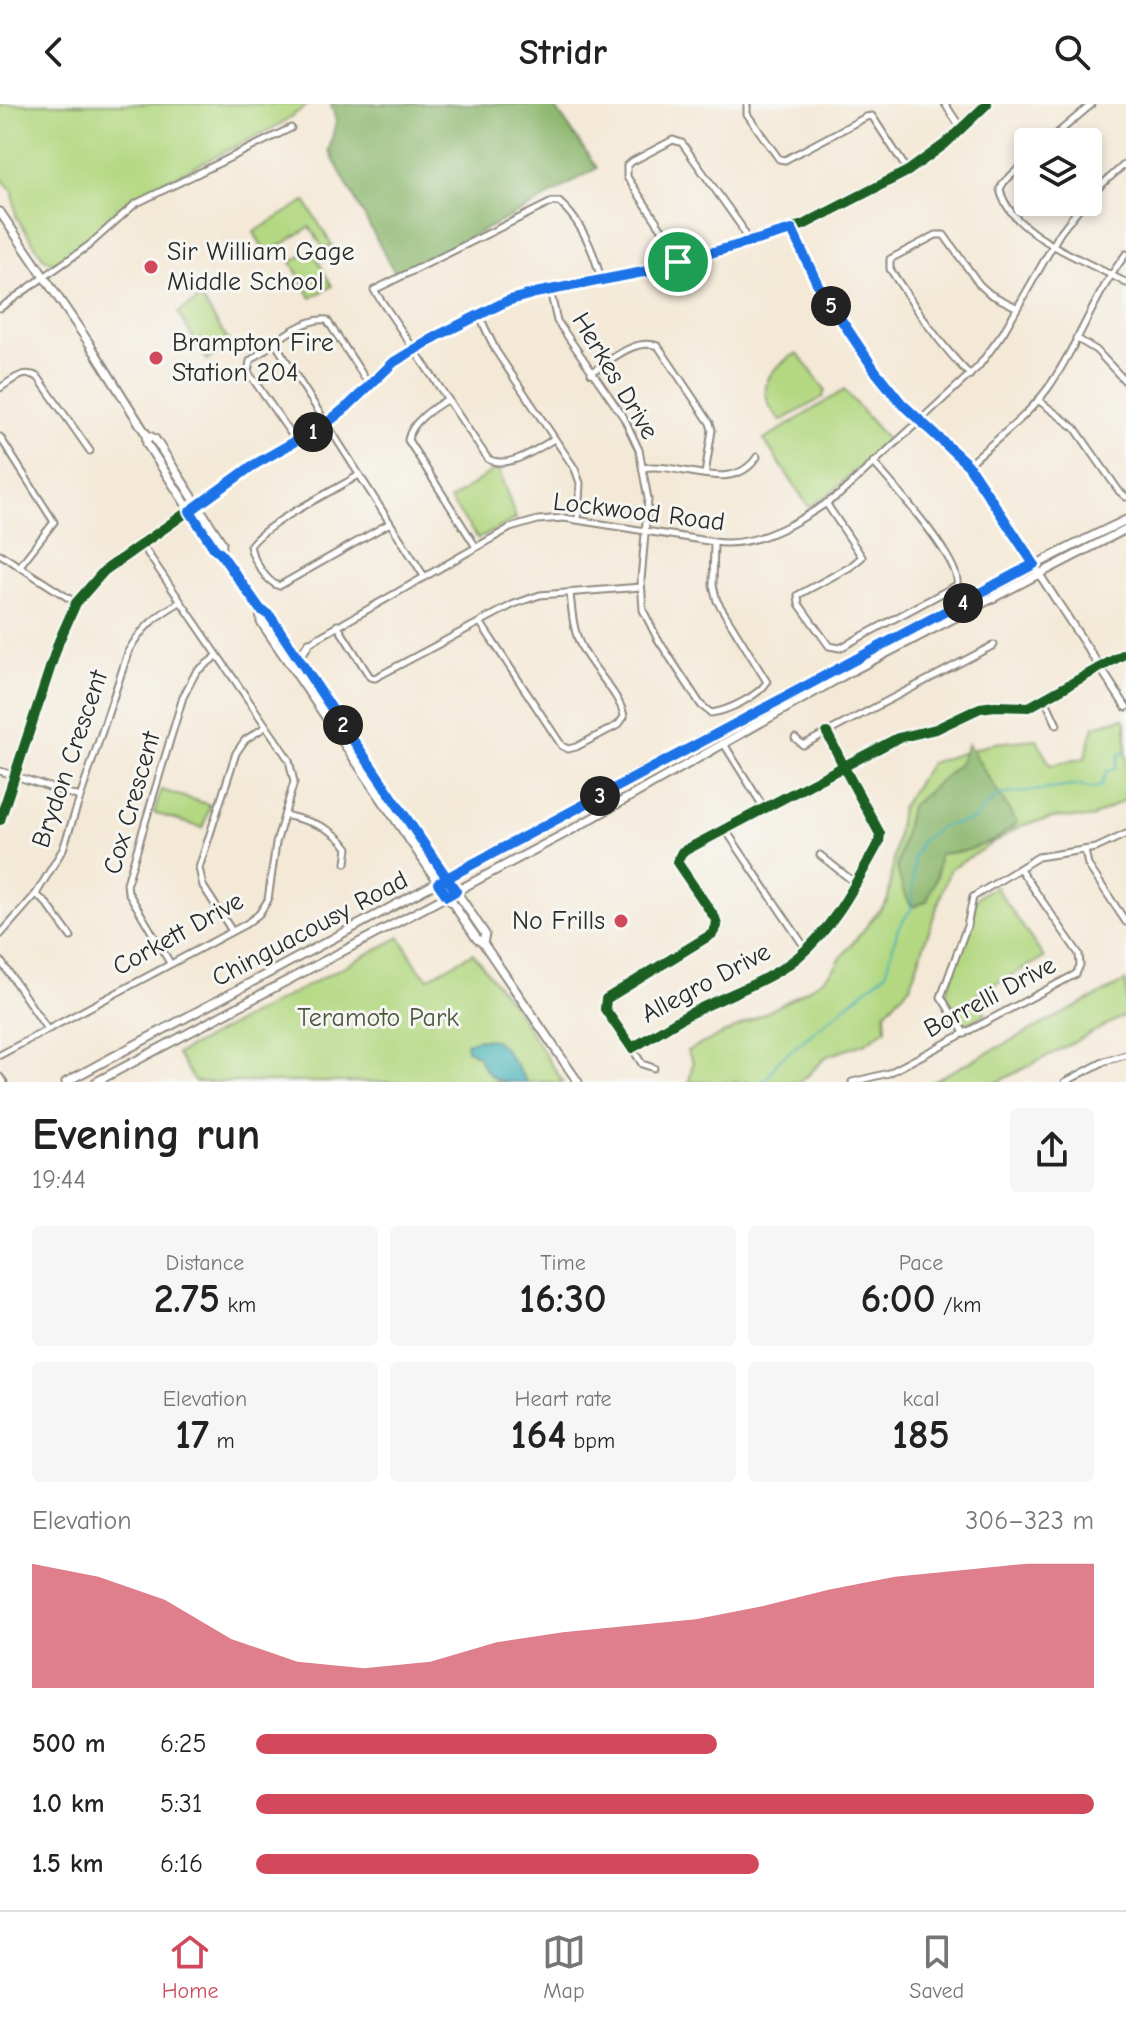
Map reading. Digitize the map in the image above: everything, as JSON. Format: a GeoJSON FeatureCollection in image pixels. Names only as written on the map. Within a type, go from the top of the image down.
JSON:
{"type":"FeatureCollection","features":[{"type":"Feature","properties":{"kind":"main road"},"geometry":{"type":"LineString","coordinates":[[0,212],[89,343],[146,434],[147,444],[214,548],[290,643],[309,643]]}},
{"type":"Feature","properties":{"kind":"main road"},"geometry":{"type":"LineString","coordinates":[[146,434],[155,439],[222,543],[221,554]]}},
{"type":"Feature","properties":{"kind":"main road","name":"Chinguacousy Road"},"geometry":{"type":"LineString","coordinates":[[66,1082],[1034,564],[1126,520]]}},
{"type":"Feature","properties":{"kind":"main road","name":"Chinguacousy Road"},"geometry":{"type":"LineString","coordinates":[[96,1082],[447,896],[848,673],[1126,529]]}},
{"type":"Feature","properties":{"kind":"main road"},"geometry":{"type":"LineString","coordinates":[[260,609],[261,622],[578,1082]]}},
{"type":"Feature","properties":{"kind":"main road"},"geometry":{"type":"LineString","coordinates":[[261,622],[266,622],[288,654],[296,656]]}},
{"type":"Feature","properties":{"kind":"main road"},"geometry":{"type":"LineString","coordinates":[[278,628],[485,934],[483,943]]}},
{"type":"Feature","properties":{"kind":"main road"},"geometry":{"type":"LineString","coordinates":[[296,656],[309,643]]}},
{"type":"Feature","properties":{"kind":"main road"},"geometry":{"type":"LineString","coordinates":[[350,753],[358,747]]}},
{"type":"Feature","properties":{"kind":"street"},"geometry":{"type":"LineString","coordinates":[[747,104],[747,114],[779,159],[785,160],[872,116],[908,171]]}},
{"type":"Feature","properties":{"kind":"street"},"geometry":{"type":"LineString","coordinates":[[945,104],[961,128]]}},
{"type":"Feature","properties":{"kind":"street"},"geometry":{"type":"LineString","coordinates":[[0,820],[59,641],[76,603],[104,571],[252,466],[327,423],[394,362],[414,349],[507,301],[678,262],[792,230],[908,171],[987,104]]}},
{"type":"Feature","properties":{"kind":"street"},"geometry":{"type":"LineString","coordinates":[[1064,128],[1092,104]]}},
{"type":"Feature","properties":{"kind":"street"},"geometry":{"type":"LineString","coordinates":[[0,308],[88,246],[139,201],[291,128]]}},
{"type":"Feature","properties":{"kind":"street"},"geometry":{"type":"LineString","coordinates":[[678,262],[671,243],[630,183],[626,171],[627,165],[633,161],[673,140],[682,143],[741,226],[747,242]]}},
{"type":"Feature","properties":{"kind":"street"},"geometry":{"type":"LineString","coordinates":[[1102,184],[1126,163]]}},
{"type":"Feature","properties":{"kind":"street"},"geometry":{"type":"LineString","coordinates":[[1014,173],[1003,184],[1001,195],[1014,214]]}},
{"type":"Feature","properties":{"kind":"street"},"geometry":{"type":"LineString","coordinates":[[554,439],[510,461],[491,461],[374,290],[545,203],[559,202],[578,224],[595,257],[601,280]]}},
{"type":"Feature","properties":{"kind":"street"},"geometry":{"type":"LineString","coordinates":[[1016,216],[1052,245],[1126,283]]}},
{"type":"Feature","properties":{"kind":"street","name":"Lockwood Road"},"geometry":{"type":"LineString","coordinates":[[309,643],[510,528],[538,520],[578,519],[714,542],[735,543],[775,532],[826,503],[970,375],[1003,333],[1052,245],[1074,216]]}},
{"type":"Feature","properties":{"kind":"street"},"geometry":{"type":"LineString","coordinates":[[792,230],[818,285],[845,328],[891,393],[968,465],[1126,707]]}},
{"type":"Feature","properties":{"kind":"street"},"geometry":{"type":"LineString","coordinates":[[970,375],[944,348],[920,315],[890,269],[890,259],[936,235],[944,235],[990,294],[1016,307]]}},
{"type":"Feature","properties":{"kind":"street"},"geometry":{"type":"LineString","coordinates":[[968,465],[1038,400],[1126,254]]}},
{"type":"Feature","properties":{"kind":"street","name":"Herkes Drive"},"geometry":{"type":"LineString","coordinates":[[550,290],[557,321],[624,418],[639,450],[648,499],[641,587],[647,621],[706,710],[716,713],[764,687],[767,678],[717,601],[713,585],[714,542]]}},
{"type":"Feature","properties":{"kind":"street"},"geometry":{"type":"LineString","coordinates":[[479,315],[496,351],[575,469],[580,483],[578,519]]}},
{"type":"Feature","properties":{"kind":"street"},"geometry":{"type":"LineString","coordinates":[[297,442],[248,372],[250,361],[309,321],[327,320],[370,386]]}},
{"type":"Feature","properties":{"kind":"street"},"geometry":{"type":"LineString","coordinates":[[1076,338],[1096,350],[1126,382]]}},
{"type":"Feature","properties":{"kind":"street"},"geometry":{"type":"LineString","coordinates":[[275,343],[424,576]]}},
{"type":"Feature","properties":{"kind":"street"},"geometry":{"type":"LineString","coordinates":[[591,373],[629,348],[643,343],[658,346],[710,423],[712,430],[705,474]]}},
{"type":"Feature","properties":{"kind":"street"},"geometry":{"type":"LineString","coordinates":[[0,388],[23,373],[38,377],[90,451]]}},
{"type":"Feature","properties":{"kind":"street"},"geometry":{"type":"LineString","coordinates":[[448,399],[432,408],[411,431],[408,440],[476,547]]}},
{"type":"Feature","properties":{"kind":"street"},"geometry":{"type":"LineString","coordinates":[[1038,400],[1075,428],[1126,497]]}},
{"type":"Feature","properties":{"kind":"street"},"geometry":{"type":"LineString","coordinates":[[0,437],[54,522],[19,567]]}},
{"type":"Feature","properties":{"kind":"street"},"geometry":{"type":"LineString","coordinates":[[643,468],[659,465],[729,477],[752,466],[757,457]]}},
{"type":"Feature","properties":{"kind":"street"},"geometry":{"type":"LineString","coordinates":[[826,503],[862,557],[850,567],[797,596],[799,604],[829,646],[840,648],[957,585],[957,573],[925,524],[873,462]]}},
{"type":"Feature","properties":{"kind":"street"},"geometry":{"type":"LineString","coordinates":[[359,475],[254,541],[250,549],[257,562],[272,584],[284,584],[390,523]]}},
{"type":"Feature","properties":{"kind":"street","name":"Corkett Drive"},"geometry":{"type":"LineString","coordinates":[[0,1055],[246,924],[259,914],[268,900],[272,860],[294,782],[289,760],[142,545]]}},
{"type":"Feature","properties":{"kind":"street"},"geometry":{"type":"LineString","coordinates":[[0,554],[76,603]]}},
{"type":"Feature","properties":{"kind":"street"},"geometry":{"type":"LineString","coordinates":[[337,625],[370,677],[375,678],[514,604],[540,595],[641,587]]}},
{"type":"Feature","properties":{"kind":"street"},"geometry":{"type":"LineString","coordinates":[[480,622],[562,746],[568,749],[576,747],[618,725],[624,717],[623,709],[576,636],[570,593]]}},
{"type":"Feature","properties":{"kind":"street","name":"Brydon Crescent"},"geometry":{"type":"LineString","coordinates":[[0,935],[36,894],[63,849],[129,650],[139,633],[154,618],[180,602]]}},
{"type":"Feature","properties":{"kind":"street"},"geometry":{"type":"LineString","coordinates":[[795,738],[803,745],[994,645]]}},
{"type":"Feature","properties":{"kind":"street","name":"Allegro Drive"},"geometry":{"type":"LineString","coordinates":[[844,766],[880,838],[855,883],[806,949],[784,966],[685,1016],[632,1048],[605,1009],[605,1001],[715,931],[715,918],[679,866],[677,859],[682,852],[764,808],[844,766],[898,738],[936,729],[980,708],[1025,708],[1126,653]]}},
{"type":"Feature","properties":{"kind":"street","name":"Cox Crescent"},"geometry":{"type":"LineString","coordinates":[[170,963],[128,892],[127,883],[183,697],[196,672],[217,656]]}},
{"type":"Feature","properties":{"kind":"street"},"geometry":{"type":"LineString","coordinates":[[1045,699],[1057,725]]}},
{"type":"Feature","properties":{"kind":"street"},"geometry":{"type":"LineString","coordinates":[[232,931],[203,886],[199,868],[236,753],[245,740],[265,727]]}},
{"type":"Feature","properties":{"kind":"street"},"geometry":{"type":"LineString","coordinates":[[827,733],[844,766]]}},
{"type":"Feature","properties":{"kind":"street"},"geometry":{"type":"LineString","coordinates":[[724,744],[764,808]]}},
{"type":"Feature","properties":{"kind":"street"},"geometry":{"type":"LineString","coordinates":[[0,771],[80,797]]}},
{"type":"Feature","properties":{"kind":"street"},"geometry":{"type":"LineString","coordinates":[[285,815],[322,826],[340,836],[348,848],[346,863]]}},
{"type":"Feature","properties":{"kind":"street"},"geometry":{"type":"LineString","coordinates":[[725,829],[806,949]]}},
{"type":"Feature","properties":{"kind":"street"},"geometry":{"type":"LineString","coordinates":[[965,1034],[941,997],[967,926],[972,900],[980,891],[1043,855],[1100,847],[1126,834]]}},
{"type":"Feature","properties":{"kind":"street"},"geometry":{"type":"LineString","coordinates":[[1085,850],[1088,865],[1126,922]]}},
{"type":"Feature","properties":{"kind":"street"},"geometry":{"type":"LineString","coordinates":[[820,855],[855,883]]}},
{"type":"Feature","properties":{"kind":"street","name":"Borrelli Drive"},"geometry":{"type":"LineString","coordinates":[[852,1082],[889,1073],[1076,974],[1079,954],[1020,869]]}},
{"type":"Feature","properties":{"kind":"street"},"geometry":{"type":"LineString","coordinates":[[36,894],[71,937]]}},
{"type":"Feature","properties":{"kind":"street"},"geometry":{"type":"LineString","coordinates":[[0,960],[47,1029]]}},
{"type":"Feature","properties":{"kind":"street"},"geometry":{"type":"LineString","coordinates":[[632,1048],[642,1064],[654,1068]]}},
{"type":"Feature","properties":{"kind":"street"},"geometry":{"type":"LineString","coordinates":[[1065,1082],[1079,1079],[1105,1061],[1126,1055]]}},
{"type":"Feature","properties":{"kind":"street"},"geometry":{"type":"LineString","coordinates":[[0,1077],[4,1082]]}},
{"type":"Feature","properties":{"kind":"green space"},"geometry":{"type":"Polygon","coordinates":[[[0,104],[309,104],[279,125],[133,197],[85,243],[52,263],[43,257],[16,216],[13,192],[0,176],[0,104]]]}},
{"type":"Feature","properties":{"kind":"green space"},"geometry":{"type":"Polygon","coordinates":[[[331,104],[553,104],[597,168],[533,205],[396,275],[329,151],[336,121],[331,104]]]}},
{"type":"Feature","properties":{"kind":"green space"},"geometry":{"type":"Polygon","coordinates":[[[305,201],[332,245],[324,249],[310,227],[266,254],[254,232],[305,201]]]}},
{"type":"Feature","properties":{"kind":"green space"},"geometry":{"type":"Polygon","coordinates":[[[312,250],[332,286],[311,298],[291,262],[312,250]]]}},
{"type":"Feature","properties":{"kind":"green space"},"geometry":{"type":"Polygon","coordinates":[[[201,298],[231,345],[207,360],[178,313],[201,298]]]}},
{"type":"Feature","properties":{"kind":"green space"},"geometry":{"type":"Polygon","coordinates":[[[798,353],[825,390],[823,397],[781,421],[767,400],[767,382],[778,366],[798,353]]]}},
{"type":"Feature","properties":{"kind":"green space"},"geometry":{"type":"Polygon","coordinates":[[[844,390],[888,441],[830,493],[809,507],[764,440],[844,390]]]}},
{"type":"Feature","properties":{"kind":"green space"},"geometry":{"type":"Polygon","coordinates":[[[499,470],[516,519],[478,539],[450,500],[492,471],[499,470]]]}},
{"type":"Feature","properties":{"kind":"green space"},"geometry":{"type":"Polygon","coordinates":[[[1123,718],[1126,722],[1126,799],[1091,818],[1058,817],[1023,825],[950,869],[910,986],[885,1012],[886,1029],[866,1043],[827,1056],[801,1082],[689,1082],[693,1062],[687,1051],[772,1010],[818,983],[832,971],[888,900],[901,808],[930,763],[994,743],[1037,739],[1050,765],[1085,758],[1094,726],[1123,718]]]}},
{"type":"Feature","properties":{"kind":"green space"},"geometry":{"type":"Polygon","coordinates":[[[968,744],[1017,823],[995,840],[965,851],[939,854],[937,876],[927,901],[912,907],[903,891],[897,867],[910,807],[959,764],[968,744]]]}},
{"type":"Feature","properties":{"kind":"green space"},"geometry":{"type":"Polygon","coordinates":[[[161,790],[210,805],[203,828],[154,813],[161,790]]]}},
{"type":"Feature","properties":{"kind":"green space"},"geometry":{"type":"Polygon","coordinates":[[[995,886],[1044,958],[976,994],[986,1014],[969,1023],[962,1023],[945,995],[971,926],[975,902],[995,886]]]}},
{"type":"Feature","properties":{"kind":"green space","name":"Teramoto Park"},"geometry":{"type":"Polygon","coordinates":[[[400,937],[428,978],[473,953],[514,1007],[563,1082],[195,1082],[177,1054],[400,937]]]}},
{"type":"Feature","properties":{"kind":"green space"},"geometry":{"type":"Polygon","coordinates":[[[1126,981],[1126,1015],[998,1082],[931,1082],[1126,981]]]}},
{"type":"Feature","properties":{"kind":"water"},"geometry":{"type":"Polygon","coordinates":[[[479,1039],[495,1040],[503,1047],[527,1082],[502,1081],[491,1076],[478,1056],[467,1050],[466,1043],[479,1039]]]}},
{"type":"Feature","properties":{"kind":"waterway"},"geometry":{"type":"LineString","coordinates":[[761,1082],[768,1078],[777,1062],[886,973],[898,928],[912,908],[914,858],[921,841],[942,826],[973,820],[998,795],[1082,785],[1091,789],[1101,786],[1107,771],[1115,769],[1119,755],[1126,751]]}},
{"type":"Feature","properties":{"kind":"cycle path"},"geometry":{"type":"LineString","coordinates":[[0,820],[59,641],[76,603],[104,571],[252,466],[327,423],[399,358],[439,335],[507,301],[648,271],[803,225],[908,171],[945,144],[987,104]]}},
{"type":"Feature","properties":{"kind":"cycle path"},"geometry":{"type":"LineString","coordinates":[[827,733],[835,748],[837,753],[842,763],[844,768],[880,834],[879,842],[844,903],[823,932],[787,966],[687,1015],[632,1048],[605,1009],[606,999],[712,934],[717,926],[715,918],[677,862],[682,852],[837,770],[898,738],[936,729],[980,708],[1029,707],[1126,653]]}},
{"type":"Feature","properties":{"kind":"place","name":"Sir William Gage Middle School"},"geometry":{"type":"Point","coordinates":[151,267]}},
{"type":"Feature","properties":{"kind":"place","name":"Brampton Fire Station 204"},"geometry":{"type":"Point","coordinates":[156,358]}},
{"type":"Feature","properties":{"kind":"place","name":"No Frills"},"geometry":{"type":"Point","coordinates":[621,921]}},
{"type":"Feature","properties":{"kind":"route"},"geometry":{"type":"LineString","coordinates":[[678,262],[507,301],[439,335],[394,362],[327,423],[252,466],[190,511],[260,609],[270,616],[350,736],[358,747],[447,878],[456,891],[447,896],[438,883],[447,878],[458,872],[715,733],[790,697],[1034,564],[968,465],[891,393],[818,285],[792,230],[678,262]]}}]}
